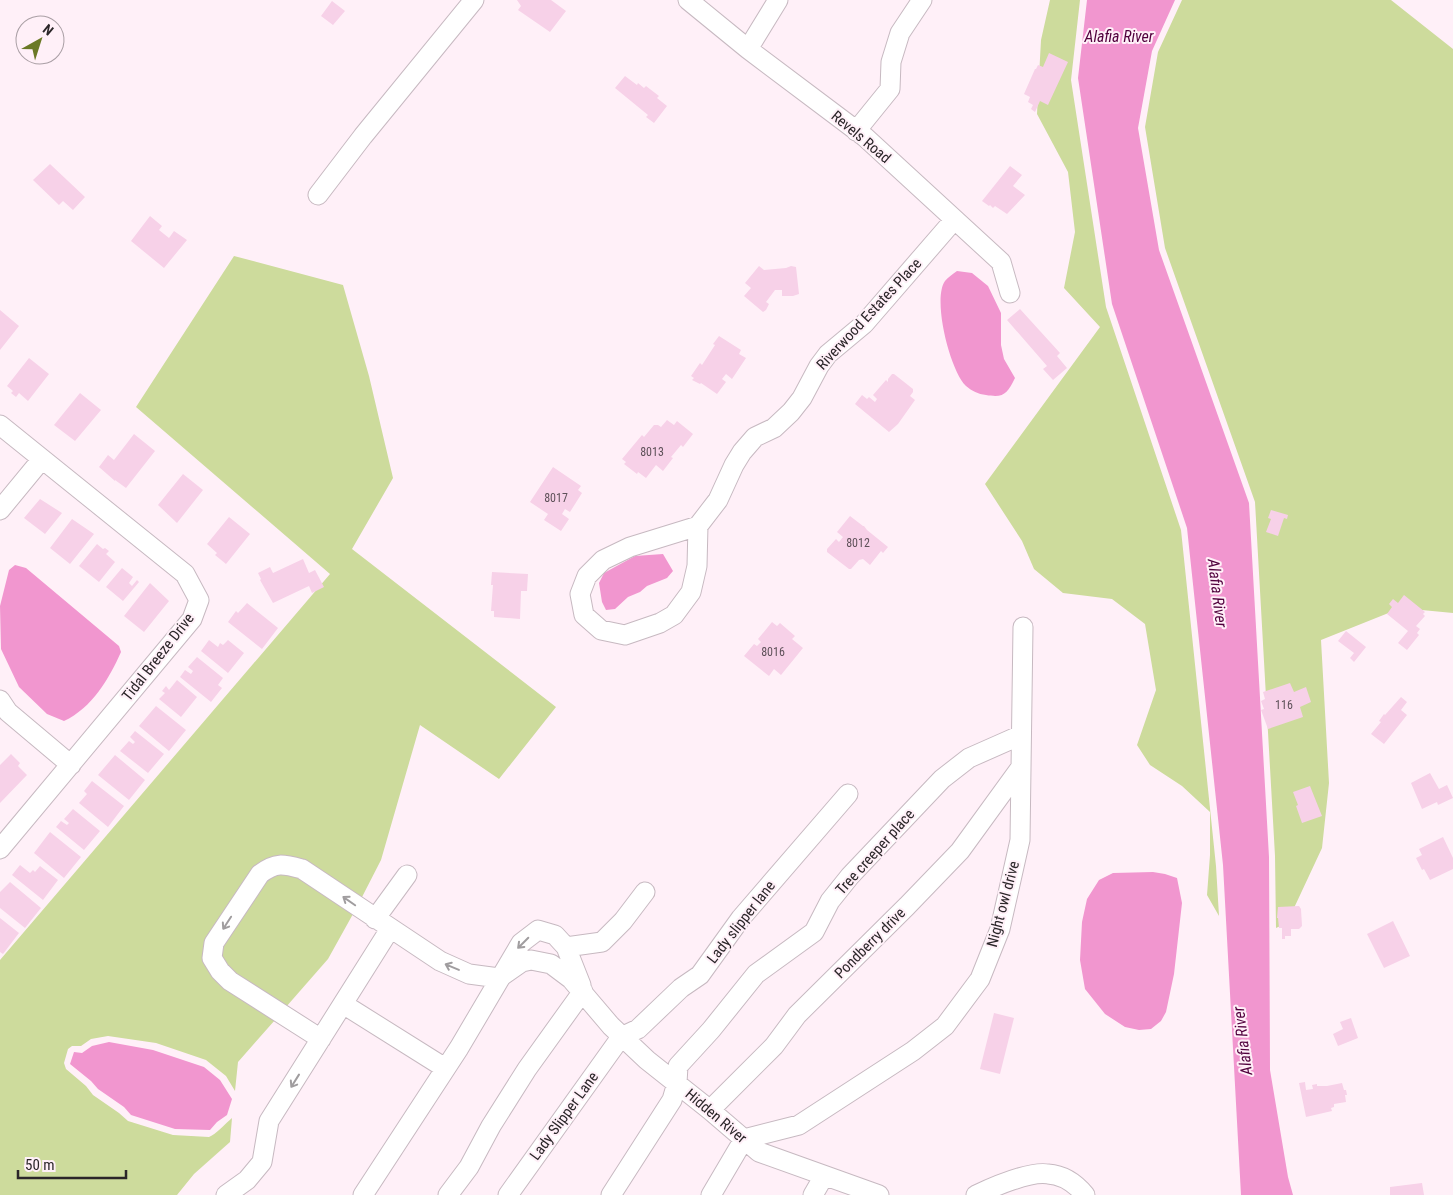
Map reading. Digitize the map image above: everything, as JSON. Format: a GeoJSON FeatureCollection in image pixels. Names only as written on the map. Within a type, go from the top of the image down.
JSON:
{"type":"FeatureCollection","features":[{"type":"Feature","properties":{"kind":"street"},"geometry":{"type":"LineString","coordinates":[[318,195],[363,136],[474,0]]}},
{"type":"Feature","properties":{"kind":"street","name":"Revels Road"},"geometry":{"type":"LineString","coordinates":[[688,0],[748,49],[856,131],[954,220],[1000,262],[1010,293]]}},
{"type":"Feature","properties":{"kind":"street"},"geometry":{"type":"LineString","coordinates":[[748,49],[778,0]]}},
{"type":"Feature","properties":{"kind":"street"},"geometry":{"type":"LineString","coordinates":[[856,131],[890,89],[891,62],[900,33],[922,0]]}},
{"type":"Feature","properties":{"kind":"street","name":"Riverwood Estates Place"},"geometry":{"type":"LineString","coordinates":[[698,526],[718,500],[742,452],[755,437],[774,428],[792,412],[828,354],[864,324],[954,220]]}},
{"type":"Feature","properties":{"kind":"street","name":"Tidal Breeze Drive"},"geometry":{"type":"LineString","coordinates":[[0,425],[185,574],[199,600],[192,619],[0,849]]}},
{"type":"Feature","properties":{"kind":"street"},"geometry":{"type":"LineString","coordinates":[[0,510],[42,459]]}},
{"type":"Feature","properties":{"kind":"street"},"geometry":{"type":"LineString","coordinates":[[698,526],[697,566],[691,592],[674,615],[660,623],[625,635],[601,630],[584,614],[580,594],[587,576],[603,560],[630,547],[698,526]]}},
{"type":"Feature","properties":{"kind":"street","name":"Night owl drive"},"geometry":{"type":"LineString","coordinates":[[744,1139],[799,1125],[912,1051],[945,1026],[980,978],[1000,929],[1020,840],[1023,627]]}},
{"type":"Feature","properties":{"kind":"street"},"geometry":{"type":"LineString","coordinates":[[0,700],[8,712],[70,765]]}},
{"type":"Feature","properties":{"kind":"street","name":"Tree creeper place"},"geometry":{"type":"LineString","coordinates":[[677,1083],[678,1066],[711,1030],[756,974],[814,932],[830,902],[850,876],[942,778],[970,758],[1021,735]]}},
{"type":"Feature","properties":{"kind":"street","name":"Pondberry drive"},"geometry":{"type":"LineString","coordinates":[[710,1110],[774,1046],[797,1015],[960,851],[1021,767]]}},
{"type":"Feature","properties":{"kind":"street","name":"Lady slipper lane"},"geometry":{"type":"LineString","coordinates":[[621,1037],[638,1029],[681,988],[700,975],[741,918],[848,794]]}},
{"type":"Feature","properties":{"kind":"street"},"geometry":{"type":"LineString","coordinates":[[320,1039],[230,981],[220,971],[212,958],[214,943],[260,874],[271,866],[286,864],[302,869],[440,961],[469,974],[499,978]]}},
{"type":"Feature","properties":{"kind":"street"},"geometry":{"type":"LineString","coordinates":[[226,1195],[247,1180],[262,1162],[269,1121],[343,1004],[407,875]]}},
{"type":"Feature","properties":{"kind":"street"},"geometry":{"type":"LineString","coordinates":[[566,947],[602,942],[623,921],[645,892]]}},
{"type":"Feature","properties":{"kind":"street","name":"Hidden River"},"geometry":{"type":"LineString","coordinates":[[363,1195],[445,1068],[521,943],[538,930],[555,935],[566,947],[583,991]]}},
{"type":"Feature","properties":{"kind":"street","name":"Hidden River"},"geometry":{"type":"LineString","coordinates":[[499,978],[522,962],[531,960],[551,964],[561,970],[583,991],[621,1037],[759,1152],[879,1195]]}},
{"type":"Feature","properties":{"kind":"street"},"geometry":{"type":"LineString","coordinates":[[448,1195],[469,1167],[491,1126],[527,1070],[583,991]]}},
{"type":"Feature","properties":{"kind":"street"},"geometry":{"type":"LineString","coordinates":[[343,1004],[445,1068]]}},
{"type":"Feature","properties":{"kind":"street","name":"Lady Slipper Lane"},"geometry":{"type":"LineString","coordinates":[[508,1195],[621,1037]]}},
{"type":"Feature","properties":{"kind":"street"},"geometry":{"type":"LineString","coordinates":[[611,1195],[672,1100],[677,1083]]}},
{"type":"Feature","properties":{"kind":"street"},"geometry":{"type":"LineString","coordinates":[[711,1195],[744,1139]]}},
{"type":"Feature","properties":{"kind":"street"},"geometry":{"type":"LineString","coordinates":[[976,1195],[1000,1184],[1018,1187],[1048,1173],[1067,1179],[1082,1192]]}},
{"type":"Feature","properties":{"kind":"street"},"geometry":{"type":"LineString","coordinates":[[813,1195],[824,1176]]}},
{"type":"Feature","properties":{"kind":"green space"},"geometry":{"type":"Polygon","coordinates":[[[1050,0],[1080,0],[1071,80],[1106,307],[1181,530],[1216,866],[1219,916],[1207,895],[1210,855],[1210,812],[1182,786],[1150,765],[1137,745],[1156,690],[1145,624],[1112,599],[1063,593],[1034,569],[1022,541],[985,484],[1100,327],[1064,288],[1075,232],[1068,172],[1037,114],[1041,40],[1050,0]]]}},
{"type":"Feature","properties":{"kind":"green space"},"geometry":{"type":"Polygon","coordinates":[[[1182,0],[1391,0],[1453,49],[1453,613],[1401,608],[1321,640],[1329,783],[1322,848],[1287,923],[1276,928],[1275,856],[1255,502],[1165,248],[1145,127],[1158,52],[1182,0]]]}},
{"type":"Feature","properties":{"kind":"green space"},"geometry":{"type":"Polygon","coordinates":[[[234,256],[343,285],[369,376],[393,478],[352,549],[556,707],[499,779],[420,725],[381,860],[361,899],[288,857],[207,943],[275,1020],[238,1062],[235,1091],[226,1076],[206,1060],[156,1043],[108,1036],[91,1039],[81,1046],[72,1046],[68,1049],[64,1063],[66,1069],[86,1086],[93,1095],[128,1121],[173,1135],[209,1137],[232,1118],[230,1142],[194,1174],[177,1195],[0,1195],[0,960],[330,574],[136,407],[234,256]]]}},
{"type":"Feature","properties":{"kind":"green space"},"geometry":{"type":"Polygon","coordinates":[[[273,873],[298,876],[353,914],[328,959],[286,1007],[241,979],[220,956],[222,945],[265,879],[273,873]]]}},
{"type":"Feature","properties":{"kind":"water","name":"Alafia River"},"geometry":{"type":"Polygon","coordinates":[[[1087,0],[1175,0],[1152,51],[1138,128],[1159,250],[1249,503],[1269,857],[1270,1070],[1288,1177],[1293,1195],[1241,1195],[1223,865],[1187,528],[1112,304],[1078,78],[1087,0]]]}},
{"type":"Feature","properties":{"kind":"water"},"geometry":{"type":"Polygon","coordinates":[[[957,271],[972,273],[988,286],[1001,313],[1001,345],[1004,359],[1015,378],[1010,388],[1004,394],[992,396],[978,393],[966,386],[954,366],[945,335],[941,303],[945,281],[957,271]]]}},
{"type":"Feature","properties":{"kind":"water"},"geometry":{"type":"Polygon","coordinates":[[[663,554],[673,571],[667,578],[647,586],[640,592],[628,597],[615,609],[606,610],[602,602],[599,583],[604,573],[635,556],[663,554]]]}},
{"type":"Feature","properties":{"kind":"water"},"geometry":{"type":"Polygon","coordinates":[[[15,565],[26,568],[119,646],[121,652],[99,692],[83,709],[64,721],[47,714],[19,687],[1,649],[0,606],[9,570],[15,565]]]}},
{"type":"Feature","properties":{"kind":"water"},"geometry":{"type":"Polygon","coordinates":[[[1153,872],[1177,878],[1182,903],[1174,974],[1166,1012],[1161,1021],[1151,1029],[1139,1030],[1125,1027],[1105,1014],[1085,989],[1080,960],[1082,922],[1087,899],[1099,880],[1113,873],[1153,872]]]}},
{"type":"Feature","properties":{"kind":"water"},"geometry":{"type":"Polygon","coordinates":[[[109,1042],[153,1050],[204,1067],[220,1080],[232,1099],[227,1115],[210,1130],[175,1129],[131,1115],[124,1107],[98,1089],[70,1064],[74,1052],[82,1053],[92,1046],[109,1042]]]}},
{"type":"Feature","properties":{"kind":"building"},"geometry":{"type":"Polygon","coordinates":[[[517,0],[551,0],[566,11],[550,32],[518,10],[521,6],[517,0]]]}},
{"type":"Feature","properties":{"kind":"building"},"geometry":{"type":"Polygon","coordinates":[[[332,1],[345,11],[333,25],[321,16],[332,1]]]}},
{"type":"Feature","properties":{"kind":"building"},"geometry":{"type":"Polygon","coordinates":[[[1049,53],[1068,62],[1048,105],[1040,101],[1035,112],[1031,109],[1033,105],[1028,102],[1030,97],[1024,94],[1035,69],[1038,65],[1043,67],[1049,53]]]}},
{"type":"Feature","properties":{"kind":"building"},"geometry":{"type":"Polygon","coordinates":[[[625,76],[637,85],[638,83],[644,88],[646,86],[659,96],[657,98],[667,106],[654,123],[646,117],[648,115],[615,88],[625,76]]]}},
{"type":"Feature","properties":{"kind":"building"},"geometry":{"type":"Polygon","coordinates":[[[50,164],[85,197],[73,210],[63,201],[59,205],[33,180],[50,164]]]}},
{"type":"Feature","properties":{"kind":"building"},"geometry":{"type":"Polygon","coordinates":[[[1010,166],[1022,175],[1013,186],[1025,195],[1007,214],[995,206],[993,208],[982,201],[1010,166]]]}},
{"type":"Feature","properties":{"kind":"building"},"geometry":{"type":"Polygon","coordinates":[[[150,216],[162,226],[159,230],[169,238],[174,231],[187,240],[164,268],[131,241],[150,216]]]}},
{"type":"Feature","properties":{"kind":"building"},"geometry":{"type":"Polygon","coordinates":[[[759,266],[764,270],[796,267],[799,294],[782,296],[782,290],[775,290],[766,302],[769,304],[763,312],[744,296],[751,288],[745,283],[759,266]]]}},
{"type":"Feature","properties":{"kind":"building"},"geometry":{"type":"Polygon","coordinates":[[[1020,309],[1060,353],[1057,356],[1067,368],[1053,380],[1043,369],[1047,366],[1007,320],[1020,309]]]}},
{"type":"Feature","properties":{"kind":"building"},"geometry":{"type":"Polygon","coordinates":[[[0,310],[19,326],[0,350],[0,310]]]}},
{"type":"Feature","properties":{"kind":"building"},"geometry":{"type":"Polygon","coordinates":[[[719,336],[741,350],[739,354],[746,358],[732,379],[726,374],[722,379],[726,382],[717,394],[701,383],[692,380],[694,378],[691,376],[700,363],[702,365],[719,336]]]}},
{"type":"Feature","properties":{"kind":"building"},"geometry":{"type":"Polygon","coordinates":[[[29,358],[49,374],[28,401],[19,393],[16,397],[7,386],[29,358]]]}},
{"type":"Feature","properties":{"kind":"building"},"geometry":{"type":"Polygon","coordinates":[[[892,374],[913,389],[910,396],[915,400],[898,424],[889,432],[855,404],[862,395],[867,399],[869,397],[875,402],[877,399],[873,395],[886,380],[888,382],[892,374]]]}},
{"type":"Feature","properties":{"kind":"building"},"geometry":{"type":"Polygon","coordinates":[[[80,393],[101,410],[75,441],[54,425],[80,393]]]}},
{"type":"Feature","properties":{"kind":"building"},"geometry":{"type":"Polygon","coordinates":[[[667,420],[674,425],[677,421],[693,434],[683,447],[681,445],[671,457],[673,458],[663,471],[656,465],[646,478],[638,472],[637,474],[624,464],[626,462],[622,459],[642,435],[644,437],[654,425],[661,427],[667,420]]]}},
{"type":"Feature","properties":{"kind":"building"},"geometry":{"type":"Polygon","coordinates":[[[134,434],[155,451],[126,488],[99,467],[108,455],[114,460],[134,434]]]}},
{"type":"Feature","properties":{"kind":"building"},"geometry":{"type":"Polygon","coordinates":[[[553,467],[581,486],[578,490],[582,493],[570,512],[565,509],[562,514],[569,519],[561,531],[544,520],[548,514],[530,502],[553,467]]]}},
{"type":"Feature","properties":{"kind":"building"},"geometry":{"type":"Polygon","coordinates":[[[183,474],[203,490],[177,523],[158,505],[183,474]]]}},
{"type":"Feature","properties":{"kind":"building"},"geometry":{"type":"Polygon","coordinates":[[[40,499],[62,513],[45,534],[24,518],[40,499]]]}},
{"type":"Feature","properties":{"kind":"building"},"geometry":{"type":"Polygon","coordinates":[[[1271,510],[1288,515],[1287,519],[1284,518],[1278,536],[1266,532],[1271,519],[1268,518],[1271,510]]]}},
{"type":"Feature","properties":{"kind":"building"},"geometry":{"type":"Polygon","coordinates":[[[850,516],[888,547],[883,553],[881,551],[870,565],[863,559],[859,560],[849,569],[827,552],[827,549],[836,539],[839,542],[843,537],[837,532],[850,516]]]}},
{"type":"Feature","properties":{"kind":"building"},"geometry":{"type":"Polygon","coordinates":[[[229,517],[250,534],[226,564],[215,555],[217,553],[207,544],[229,517]]]}},
{"type":"Feature","properties":{"kind":"building"},"geometry":{"type":"Polygon","coordinates":[[[72,519],[94,534],[70,564],[50,548],[72,519]]]}},
{"type":"Feature","properties":{"kind":"building"},"geometry":{"type":"Polygon","coordinates":[[[97,544],[109,551],[106,554],[115,562],[99,582],[79,566],[97,544]]]}},
{"type":"Feature","properties":{"kind":"building"},"geometry":{"type":"Polygon","coordinates":[[[303,559],[309,573],[315,570],[324,587],[312,593],[309,586],[273,603],[258,573],[270,567],[273,573],[303,559]]]}},
{"type":"Feature","properties":{"kind":"building"},"geometry":{"type":"Polygon","coordinates":[[[122,568],[133,577],[129,583],[132,586],[137,580],[139,582],[123,601],[106,587],[122,568]]]}},
{"type":"Feature","properties":{"kind":"building"},"geometry":{"type":"Polygon","coordinates":[[[492,572],[528,574],[527,591],[521,591],[520,619],[494,617],[494,611],[491,611],[492,572]]]}},
{"type":"Feature","properties":{"kind":"building"},"geometry":{"type":"Polygon","coordinates":[[[150,583],[169,601],[144,632],[124,616],[150,583]]]}},
{"type":"Feature","properties":{"kind":"building"},"geometry":{"type":"Polygon","coordinates":[[[1404,595],[1425,612],[1423,614],[1425,616],[1416,626],[1420,629],[1417,633],[1419,635],[1407,650],[1398,643],[1408,631],[1387,614],[1392,607],[1389,604],[1393,599],[1398,603],[1404,595]]]}},
{"type":"Feature","properties":{"kind":"building"},"geometry":{"type":"Polygon","coordinates":[[[247,603],[278,628],[262,649],[228,622],[236,611],[238,613],[247,603]]]}},
{"type":"Feature","properties":{"kind":"building"},"geometry":{"type":"Polygon","coordinates":[[[772,622],[777,626],[780,623],[795,636],[792,639],[803,648],[781,675],[774,669],[769,676],[744,656],[754,644],[757,646],[761,642],[758,639],[772,622]]]}},
{"type":"Feature","properties":{"kind":"building"},"geometry":{"type":"Polygon","coordinates":[[[1346,631],[1366,647],[1354,662],[1350,658],[1354,653],[1338,641],[1346,631]]]}},
{"type":"Feature","properties":{"kind":"building"},"geometry":{"type":"Polygon","coordinates":[[[209,640],[218,647],[220,643],[223,645],[228,640],[244,653],[228,673],[201,651],[209,640]]]}},
{"type":"Feature","properties":{"kind":"building"},"geometry":{"type":"Polygon","coordinates":[[[197,657],[223,678],[218,685],[222,688],[211,702],[180,677],[185,670],[191,674],[193,671],[188,667],[197,657]]]}},
{"type":"Feature","properties":{"kind":"building"},"geometry":{"type":"Polygon","coordinates":[[[177,680],[197,697],[181,717],[159,699],[165,693],[162,691],[166,686],[169,690],[177,680]]]}},
{"type":"Feature","properties":{"kind":"building"},"geometry":{"type":"Polygon","coordinates":[[[1290,683],[1294,692],[1306,687],[1311,702],[1300,707],[1303,717],[1268,729],[1261,710],[1264,709],[1261,701],[1265,699],[1263,692],[1290,683]]]}},
{"type":"Feature","properties":{"kind":"building"},"geometry":{"type":"Polygon","coordinates":[[[1401,697],[1407,702],[1401,710],[1407,715],[1384,744],[1371,734],[1381,722],[1379,721],[1384,714],[1401,697]]]}},
{"type":"Feature","properties":{"kind":"building"},"geometry":{"type":"Polygon","coordinates":[[[156,706],[186,730],[169,751],[139,726],[156,706]]]}},
{"type":"Feature","properties":{"kind":"building"},"geometry":{"type":"Polygon","coordinates":[[[135,731],[164,754],[148,773],[120,751],[129,741],[133,744],[135,742],[130,737],[135,731]]]}},
{"type":"Feature","properties":{"kind":"building"},"geometry":{"type":"Polygon","coordinates":[[[11,754],[20,763],[18,766],[27,775],[0,803],[0,765],[11,754]]]}},
{"type":"Feature","properties":{"kind":"building"},"geometry":{"type":"Polygon","coordinates":[[[115,755],[145,780],[129,800],[98,775],[115,755]]]}},
{"type":"Feature","properties":{"kind":"building"},"geometry":{"type":"Polygon","coordinates":[[[1430,773],[1439,789],[1447,785],[1453,798],[1438,805],[1437,802],[1422,809],[1411,783],[1430,773]]]}},
{"type":"Feature","properties":{"kind":"building"},"geometry":{"type":"Polygon","coordinates":[[[92,781],[124,806],[108,827],[79,803],[87,794],[84,791],[92,781]]]}},
{"type":"Feature","properties":{"kind":"building"},"geometry":{"type":"Polygon","coordinates":[[[1310,786],[1322,816],[1302,823],[1293,792],[1310,786]]]}},
{"type":"Feature","properties":{"kind":"building"},"geometry":{"type":"Polygon","coordinates":[[[73,809],[100,831],[84,850],[56,827],[61,821],[67,825],[69,823],[64,819],[73,809]]]}},
{"type":"Feature","properties":{"kind":"building"},"geometry":{"type":"Polygon","coordinates":[[[50,832],[81,857],[64,878],[34,853],[50,832]]]}},
{"type":"Feature","properties":{"kind":"building"},"geometry":{"type":"Polygon","coordinates":[[[1443,837],[1453,858],[1453,869],[1430,880],[1416,858],[1422,855],[1419,849],[1443,837]]]}},
{"type":"Feature","properties":{"kind":"building"},"geometry":{"type":"Polygon","coordinates":[[[20,865],[30,873],[33,870],[35,872],[40,866],[58,880],[43,900],[12,875],[20,865]]]}},
{"type":"Feature","properties":{"kind":"building"},"geometry":{"type":"Polygon","coordinates":[[[10,882],[41,908],[25,928],[0,908],[0,892],[10,882]]]}},
{"type":"Feature","properties":{"kind":"building"},"geometry":{"type":"Polygon","coordinates":[[[1299,906],[1301,909],[1302,926],[1299,929],[1291,929],[1291,936],[1285,936],[1285,939],[1282,939],[1282,928],[1279,928],[1277,918],[1278,907],[1299,906]]]}},
{"type":"Feature","properties":{"kind":"building"},"geometry":{"type":"Polygon","coordinates":[[[0,918],[19,933],[3,954],[0,952],[0,918]]]}},
{"type":"Feature","properties":{"kind":"building"},"geometry":{"type":"Polygon","coordinates":[[[1393,921],[1410,956],[1384,968],[1367,934],[1393,921]]]}},
{"type":"Feature","properties":{"kind":"building"},"geometry":{"type":"Polygon","coordinates":[[[994,1013],[1014,1018],[1000,1074],[980,1069],[994,1013]]]}},
{"type":"Feature","properties":{"kind":"building"},"geometry":{"type":"Polygon","coordinates":[[[1351,1018],[1358,1038],[1338,1046],[1333,1034],[1343,1029],[1340,1022],[1351,1018]]]}},
{"type":"Feature","properties":{"kind":"building"},"geometry":{"type":"Polygon","coordinates":[[[1305,1082],[1306,1090],[1313,1089],[1312,1085],[1317,1084],[1317,1086],[1327,1086],[1342,1083],[1344,1090],[1346,1090],[1346,1102],[1334,1104],[1334,1107],[1331,1108],[1332,1111],[1306,1117],[1299,1083],[1305,1082]]]}},
{"type":"Feature","properties":{"kind":"building"},"geometry":{"type":"Polygon","coordinates":[[[1422,1183],[1424,1195],[1390,1195],[1390,1187],[1422,1183]]]}}]}
